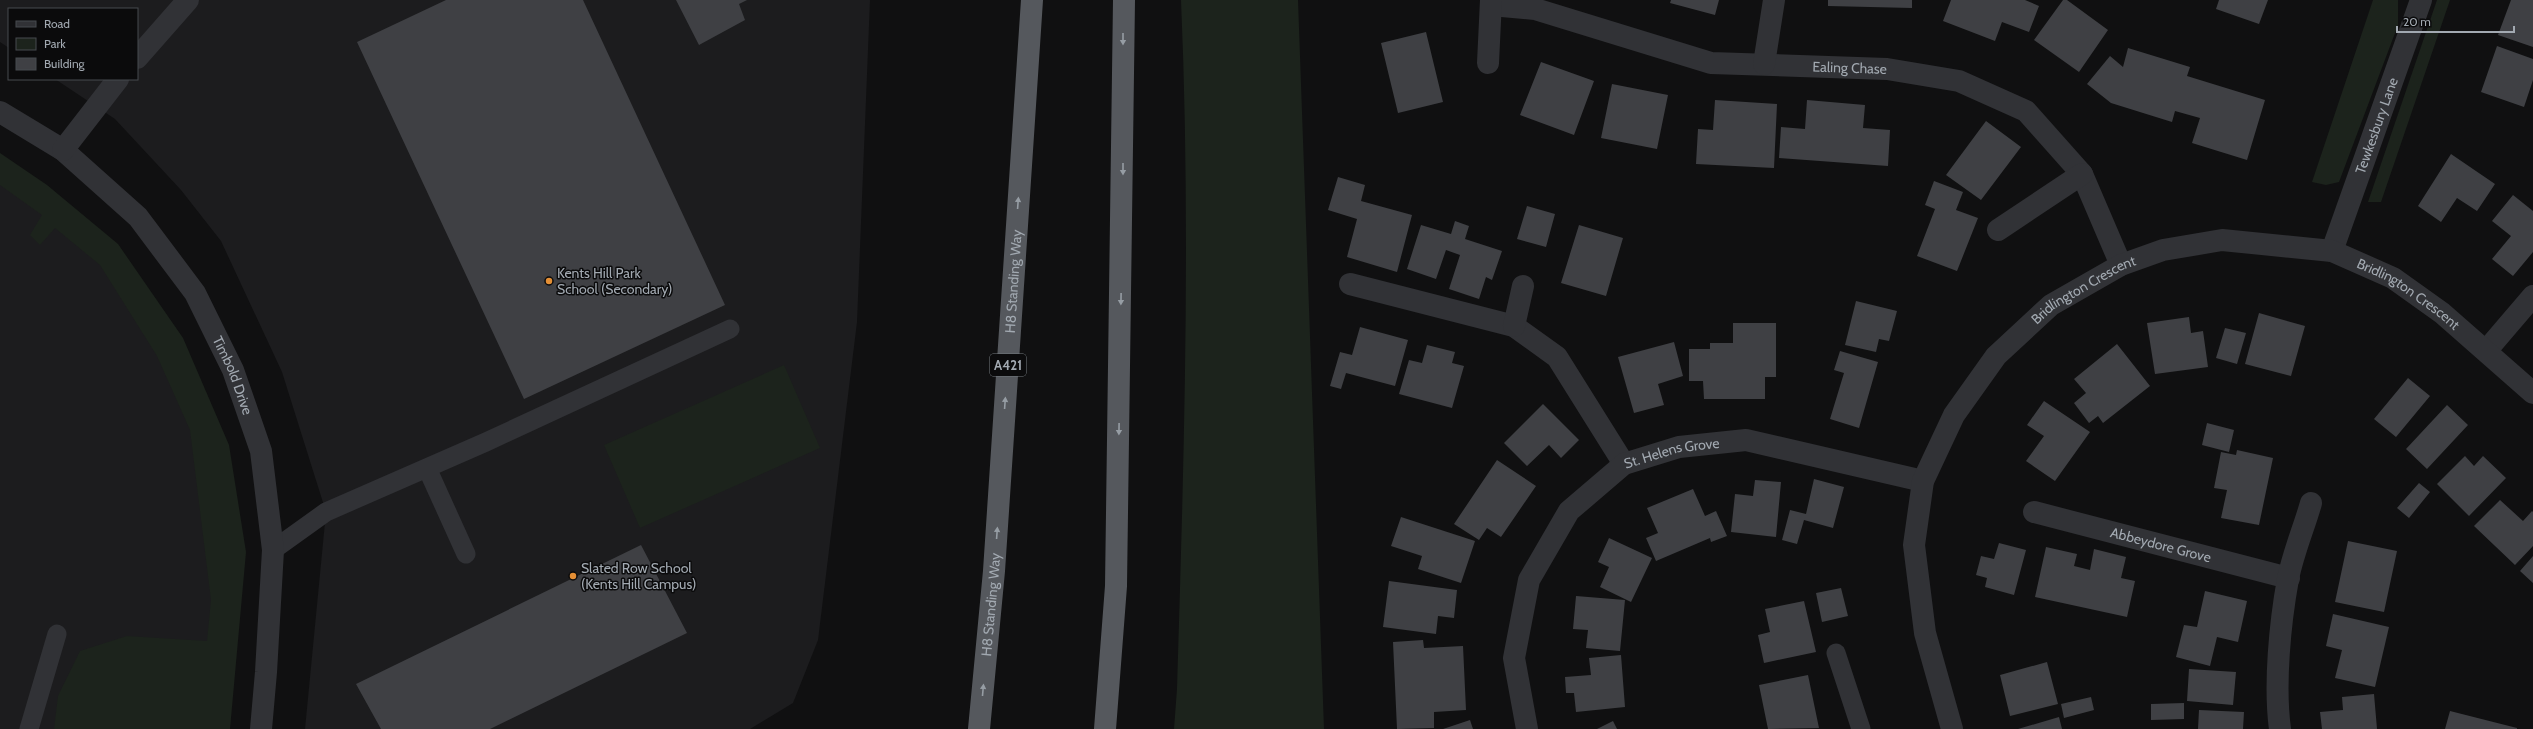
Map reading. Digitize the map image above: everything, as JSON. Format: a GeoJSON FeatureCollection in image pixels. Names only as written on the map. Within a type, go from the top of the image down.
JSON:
{"type":"FeatureCollection","features":[{"type":"Feature","properties":{"kind":"highway","name":"H8 Standing Way"},"geometry":{"type":"LineString","coordinates":[[979,729],[994,571],[1032,0]]}},
{"type":"Feature","properties":{"kind":"highway"},"geometry":{"type":"LineString","coordinates":[[1105,729],[1116,586],[1124,0]]}},
{"type":"Feature","properties":{"kind":"street"},"geometry":{"type":"LineString","coordinates":[[138,57],[188,0]]}},
{"type":"Feature","properties":{"kind":"street"},"geometry":{"type":"LineString","coordinates":[[1764,64],[1774,0]]}},
{"type":"Feature","properties":{"kind":"street","name":"Tewkesbury Lane"},"geometry":{"type":"LineString","coordinates":[[2332,250],[2421,0]]}},
{"type":"Feature","properties":{"kind":"street","name":"Ealing Chase"},"geometry":{"type":"LineString","coordinates":[[1488,63],[1491,2],[1535,9],[1710,63],[1887,69],[1959,81],[2026,111],[2082,174],[2121,266]]}},
{"type":"Feature","properties":{"kind":"street"},"geometry":{"type":"LineString","coordinates":[[64,150],[117,80]]}},
{"type":"Feature","properties":{"kind":"street","name":"Timbold Drive"},"geometry":{"type":"LineString","coordinates":[[0,112],[64,150],[138,217],[195,293],[233,370],[261,451],[273,550],[261,729]]}},
{"type":"Feature","properties":{"kind":"street"},"geometry":{"type":"LineString","coordinates":[[1998,230],[2082,174]]}},
{"type":"Feature","properties":{"kind":"street","name":"Bridlington Crescent"},"geometry":{"type":"LineString","coordinates":[[1952,729],[1925,633],[1914,545],[1923,481],[1954,415],[1996,356],[2051,305],[2121,266],[2164,250],[2222,240],[2332,250],[2393,278],[2442,313],[2533,393]]}},
{"type":"Feature","properties":{"kind":"street"},"geometry":{"type":"LineString","coordinates":[[1350,284],[1514,326],[1557,357],[1624,464]]}},
{"type":"Feature","properties":{"kind":"street"},"geometry":{"type":"LineString","coordinates":[[1514,326],[1523,286]]}},
{"type":"Feature","properties":{"kind":"street"},"geometry":{"type":"LineString","coordinates":[[2486,351],[2533,296]]}},
{"type":"Feature","properties":{"kind":"street","name":"St. Helens Grove"},"geometry":{"type":"LineString","coordinates":[[1527,729],[1514,658],[1529,580],[1569,511],[1624,464],[1679,446],[1746,440],[1923,481]]}},
{"type":"Feature","properties":{"kind":"street"},"geometry":{"type":"LineString","coordinates":[[2280,729],[2278,714],[2281,638],[2289,578],[2311,502]]}},
{"type":"Feature","properties":{"kind":"street","name":"Abbeydore Grove"},"geometry":{"type":"LineString","coordinates":[[2034,512],[2289,578]]}},
{"type":"Feature","properties":{"kind":"lane"},"geometry":{"type":"LineString","coordinates":[[273,550],[326,512],[427,468],[730,329]]}},
{"type":"Feature","properties":{"kind":"lane"},"geometry":{"type":"LineString","coordinates":[[427,468],[466,554]]}},
{"type":"Feature","properties":{"kind":"lane"},"geometry":{"type":"LineString","coordinates":[[29,729],[57,634]]}},
{"type":"Feature","properties":{"kind":"lane"},"geometry":{"type":"LineString","coordinates":[[1836,653],[1861,729]]}},
{"type":"Feature","properties":{"kind":"shaded area","name":"Kents Hill Park School (Secondary)"},"geometry":{"type":"Polygon","coordinates":[[[0,0],[870,0],[857,322],[818,640],[793,703],[750,729],[305,729],[326,512],[282,372],[221,241],[181,190],[115,119],[56,80],[138,80],[138,8],[8,8],[8,47],[0,42],[0,0]]]}},
{"type":"Feature","properties":{"kind":"shaded area"},"geometry":{"type":"Polygon","coordinates":[[[0,164],[111,253],[216,478],[224,729],[0,729],[0,164]]]}},
{"type":"Feature","properties":{"kind":"green space"},"geometry":{"type":"Polygon","coordinates":[[[1181,0],[1298,0],[1324,729],[1174,729],[1180,603],[1186,258],[1186,172],[1181,0]]]}},
{"type":"Feature","properties":{"kind":"green space"},"geometry":{"type":"Polygon","coordinates":[[[2373,0],[2398,0],[2398,25],[2339,182],[2326,185],[2312,182],[2373,0]]]}},
{"type":"Feature","properties":{"kind":"green space"},"geometry":{"type":"Polygon","coordinates":[[[2437,0],[2450,0],[2381,202],[2368,202],[2437,0]]]}},
{"type":"Feature","properties":{"kind":"green space"},"geometry":{"type":"Polygon","coordinates":[[[0,153],[47,185],[118,244],[183,338],[229,445],[246,552],[230,729],[54,729],[58,696],[80,651],[127,636],[207,641],[211,600],[190,430],[157,356],[100,265],[55,228],[40,245],[30,235],[42,215],[0,185],[0,153]]]}},
{"type":"Feature","properties":{"kind":"green space"},"geometry":{"type":"Polygon","coordinates":[[[784,365],[820,448],[640,528],[604,445],[784,365]]]}},
{"type":"Feature","properties":{"kind":"building"},"geometry":{"type":"Polygon","coordinates":[[[446,0],[583,0],[725,305],[524,399],[357,42],[446,0]]]}},
{"type":"Feature","properties":{"kind":"building"},"geometry":{"type":"Polygon","coordinates":[[[676,0],[747,0],[739,4],[745,20],[699,45],[676,0]]]}},
{"type":"Feature","properties":{"kind":"building"},"geometry":{"type":"Polygon","coordinates":[[[1671,0],[1719,0],[1715,15],[1670,3],[1671,0]]]}},
{"type":"Feature","properties":{"kind":"building"},"geometry":{"type":"Polygon","coordinates":[[[1828,0],[1912,0],[1912,8],[1828,6],[1828,0]]]}},
{"type":"Feature","properties":{"kind":"building"},"geometry":{"type":"Polygon","coordinates":[[[1951,0],[2025,0],[2039,6],[2029,32],[2002,22],[1995,41],[1943,21],[1951,0]]]}},
{"type":"Feature","properties":{"kind":"building"},"geometry":{"type":"Polygon","coordinates":[[[2063,0],[2067,0],[2108,30],[2079,72],[2034,40],[2063,0]]]}},
{"type":"Feature","properties":{"kind":"building"},"geometry":{"type":"Polygon","coordinates":[[[2219,0],[2268,0],[2259,24],[2216,9],[2219,0]]]}},
{"type":"Feature","properties":{"kind":"building"},"geometry":{"type":"Polygon","coordinates":[[[2511,0],[2533,0],[2533,47],[2498,35],[2511,0]]]}},
{"type":"Feature","properties":{"kind":"building"},"geometry":{"type":"Polygon","coordinates":[[[1426,32],[1443,102],[1398,113],[1381,43],[1426,32]]]}},
{"type":"Feature","properties":{"kind":"building"},"geometry":{"type":"Polygon","coordinates":[[[2497,46],[2533,59],[2533,80],[2524,107],[2481,92],[2497,46]]]}},
{"type":"Feature","properties":{"kind":"building"},"geometry":{"type":"Polygon","coordinates":[[[2128,48],[2190,67],[2187,76],[2265,100],[2247,160],[2192,143],[2200,118],[2175,111],[2172,122],[2111,103],[2087,84],[2110,56],[2123,67],[2128,48]]]}},
{"type":"Feature","properties":{"kind":"building"},"geometry":{"type":"Polygon","coordinates":[[[1541,62],[1594,81],[1574,135],[1520,115],[1541,62]]]}},
{"type":"Feature","properties":{"kind":"building"},"geometry":{"type":"Polygon","coordinates":[[[1612,84],[1668,95],[1657,149],[1601,138],[1612,84]]]}},
{"type":"Feature","properties":{"kind":"building"},"geometry":{"type":"Polygon","coordinates":[[[1715,100],[1777,104],[1774,168],[1696,164],[1698,129],[1713,130],[1715,100]]]}},
{"type":"Feature","properties":{"kind":"building"},"geometry":{"type":"Polygon","coordinates":[[[1807,100],[1865,105],[1863,128],[1890,130],[1888,166],[1779,158],[1781,127],[1805,129],[1807,100]]]}},
{"type":"Feature","properties":{"kind":"building"},"geometry":{"type":"Polygon","coordinates":[[[1986,121],[2021,147],[1981,200],[1946,175],[1986,121]]]}},
{"type":"Feature","properties":{"kind":"building"},"geometry":{"type":"Polygon","coordinates":[[[2451,154],[2495,184],[2477,211],[2457,198],[2441,222],[2418,206],[2451,154]]]}},
{"type":"Feature","properties":{"kind":"building"},"geometry":{"type":"Polygon","coordinates":[[[1338,177],[1365,185],[1361,201],[1412,215],[1397,272],[1347,257],[1357,219],[1328,210],[1338,177]]]}},
{"type":"Feature","properties":{"kind":"building"},"geometry":{"type":"Polygon","coordinates":[[[1934,181],[1963,192],[1956,210],[1978,218],[1957,271],[1917,256],[1935,209],[1925,205],[1934,181]]]}},
{"type":"Feature","properties":{"kind":"building"},"geometry":{"type":"Polygon","coordinates":[[[2513,195],[2533,211],[2533,252],[2513,276],[2492,259],[2511,236],[2492,221],[2513,195]]]}},
{"type":"Feature","properties":{"kind":"building"},"geometry":{"type":"Polygon","coordinates":[[[1527,206],[1555,214],[1546,247],[1517,239],[1527,206]]]}},
{"type":"Feature","properties":{"kind":"building"},"geometry":{"type":"Polygon","coordinates":[[[1455,221],[1469,226],[1465,239],[1502,251],[1492,280],[1486,277],[1479,299],[1449,289],[1460,255],[1446,250],[1436,279],[1407,269],[1421,225],[1451,234],[1455,221]]]}},
{"type":"Feature","properties":{"kind":"building"},"geometry":{"type":"Polygon","coordinates":[[[1579,225],[1623,238],[1606,296],[1561,283],[1579,225]]]}},
{"type":"Feature","properties":{"kind":"building"},"geometry":{"type":"Polygon","coordinates":[[[1856,301],[1897,311],[1889,341],[1879,339],[1876,352],[1845,345],[1856,301]]]}},
{"type":"Feature","properties":{"kind":"building"},"geometry":{"type":"Polygon","coordinates":[[[2259,313],[2305,326],[2291,376],[2245,364],[2259,313]]]}},
{"type":"Feature","properties":{"kind":"building"},"geometry":{"type":"Polygon","coordinates":[[[2189,317],[2191,333],[2203,331],[2208,367],[2155,374],[2147,323],[2189,317]]]}},
{"type":"Feature","properties":{"kind":"building"},"geometry":{"type":"Polygon","coordinates":[[[1733,323],[1776,323],[1776,377],[1765,377],[1765,399],[1704,399],[1703,381],[1689,381],[1689,349],[1710,349],[1710,343],[1733,343],[1733,323]]]}},
{"type":"Feature","properties":{"kind":"building"},"geometry":{"type":"Polygon","coordinates":[[[1360,327],[1408,340],[1395,386],[1346,373],[1341,389],[1330,386],[1340,352],[1352,355],[1360,327]]]}},
{"type":"Feature","properties":{"kind":"building"},"geometry":{"type":"Polygon","coordinates":[[[2225,328],[2246,333],[2237,364],[2216,358],[2225,328]]]}},
{"type":"Feature","properties":{"kind":"building"},"geometry":{"type":"Polygon","coordinates":[[[1674,342],[1683,376],[1658,384],[1664,405],[1634,413],[1618,357],[1674,342]]]}},
{"type":"Feature","properties":{"kind":"building"},"geometry":{"type":"Polygon","coordinates":[[[2117,344],[2150,386],[2103,423],[2098,416],[2089,423],[2074,403],[2086,393],[2074,379],[2117,344]]]}},
{"type":"Feature","properties":{"kind":"building"},"geometry":{"type":"Polygon","coordinates":[[[1427,345],[1455,352],[1452,363],[1464,366],[1452,408],[1399,394],[1409,360],[1422,363],[1427,345]]]}},
{"type":"Feature","properties":{"kind":"building"},"geometry":{"type":"Polygon","coordinates":[[[1840,351],[1878,362],[1859,428],[1830,419],[1844,373],[1834,370],[1840,351]]]}},
{"type":"Feature","properties":{"kind":"building"},"geometry":{"type":"Polygon","coordinates":[[[2408,378],[2430,396],[2396,437],[2374,419],[2408,378]]]}},
{"type":"Feature","properties":{"kind":"building"},"geometry":{"type":"Polygon","coordinates":[[[2044,401],[2090,432],[2055,481],[2026,461],[2044,436],[2027,425],[2044,401]]]}},
{"type":"Feature","properties":{"kind":"building"},"geometry":{"type":"Polygon","coordinates":[[[1543,404],[1579,440],[1561,458],[1549,445],[1527,466],[1504,443],[1543,404]]]}},
{"type":"Feature","properties":{"kind":"building"},"geometry":{"type":"Polygon","coordinates":[[[2447,405],[2468,425],[2427,469],[2406,449],[2447,405]]]}},
{"type":"Feature","properties":{"kind":"building"},"geometry":{"type":"Polygon","coordinates":[[[2207,423],[2234,430],[2229,452],[2202,445],[2207,423]]]}},
{"type":"Feature","properties":{"kind":"building"},"geometry":{"type":"Polygon","coordinates":[[[2237,450],[2273,458],[2259,525],[2221,518],[2227,490],[2214,488],[2221,452],[2236,455],[2237,450]]]}},
{"type":"Feature","properties":{"kind":"building"},"geometry":{"type":"Polygon","coordinates":[[[2465,456],[2474,466],[2483,456],[2506,478],[2469,516],[2437,484],[2465,456]]]}},
{"type":"Feature","properties":{"kind":"building"},"geometry":{"type":"Polygon","coordinates":[[[1497,460],[1536,486],[1501,537],[1487,528],[1479,540],[1454,524],[1497,460]]]}},
{"type":"Feature","properties":{"kind":"building"},"geometry":{"type":"Polygon","coordinates":[[[1814,479],[1844,487],[1833,528],[1804,520],[1797,544],[1782,540],[1790,510],[1806,514],[1814,479]]]}},
{"type":"Feature","properties":{"kind":"building"},"geometry":{"type":"Polygon","coordinates":[[[1755,480],[1781,482],[1776,537],[1731,532],[1735,494],[1753,496],[1755,480]]]}},
{"type":"Feature","properties":{"kind":"building"},"geometry":{"type":"Polygon","coordinates":[[[2419,483],[2430,492],[2409,518],[2397,508],[2419,483]]]}},
{"type":"Feature","properties":{"kind":"building"},"geometry":{"type":"Polygon","coordinates":[[[1693,489],[1705,516],[1716,511],[1727,536],[1711,542],[1710,538],[1656,561],[1646,538],[1658,533],[1647,508],[1693,489]]]}},
{"type":"Feature","properties":{"kind":"building"},"geometry":{"type":"Polygon","coordinates":[[[2500,500],[2523,521],[2532,511],[2533,512],[2533,546],[2515,565],[2474,526],[2500,500]]]}},
{"type":"Feature","properties":{"kind":"building"},"geometry":{"type":"Polygon","coordinates":[[[1401,517],[1475,541],[1461,583],[1418,569],[1422,556],[1391,546],[1401,517]]]}},
{"type":"Feature","properties":{"kind":"building"},"geometry":{"type":"Polygon","coordinates":[[[1609,538],[1652,558],[1631,602],[1600,587],[1609,567],[1598,562],[1609,538]]]}},
{"type":"Feature","properties":{"kind":"building"},"geometry":{"type":"Polygon","coordinates":[[[2348,541],[2397,551],[2384,612],[2335,602],[2348,541]]]}},
{"type":"Feature","properties":{"kind":"building"},"geometry":{"type":"Polygon","coordinates":[[[1999,543],[2026,550],[2014,595],[1985,587],[1987,578],[1976,575],[1981,556],[1994,559],[1999,543]]]}},
{"type":"Feature","properties":{"kind":"building"},"geometry":{"type":"Polygon","coordinates":[[[641,545],[687,633],[490,729],[381,729],[356,684],[641,545]]]}},
{"type":"Feature","properties":{"kind":"building"},"geometry":{"type":"Polygon","coordinates":[[[2046,547],[2077,554],[2074,566],[2090,570],[2094,549],[2126,557],[2121,578],[2135,581],[2127,617],[2035,597],[2046,547]]]}},
{"type":"Feature","properties":{"kind":"building"},"geometry":{"type":"Polygon","coordinates":[[[2533,556],[2533,583],[2520,571],[2533,556]]]}},
{"type":"Feature","properties":{"kind":"building"},"geometry":{"type":"Polygon","coordinates":[[[1389,581],[1457,590],[1454,618],[1438,616],[1436,634],[1383,627],[1389,581]]]}},
{"type":"Feature","properties":{"kind":"building"},"geometry":{"type":"Polygon","coordinates":[[[1841,588],[1848,616],[1822,622],[1816,593],[1841,588]]]}},
{"type":"Feature","properties":{"kind":"building"},"geometry":{"type":"Polygon","coordinates":[[[2205,591],[2247,601],[2238,642],[2217,637],[2210,666],[2176,657],[2184,625],[2197,627],[2205,591]]]}},
{"type":"Feature","properties":{"kind":"building"},"geometry":{"type":"Polygon","coordinates":[[[1576,596],[1625,600],[1620,651],[1586,648],[1588,630],[1573,629],[1576,596]]]}},
{"type":"Feature","properties":{"kind":"building"},"geometry":{"type":"Polygon","coordinates":[[[1804,601],[1816,652],[1764,663],[1758,635],[1770,632],[1765,609],[1804,601]]]}},
{"type":"Feature","properties":{"kind":"building"},"geometry":{"type":"Polygon","coordinates":[[[2333,614],[2389,627],[2375,687],[2335,678],[2342,650],[2326,646],[2333,614]]]}},
{"type":"Feature","properties":{"kind":"building"},"geometry":{"type":"Polygon","coordinates":[[[1423,640],[1424,648],[1463,646],[1466,710],[1434,712],[1434,728],[1397,729],[1393,642],[1423,640]]]}},
{"type":"Feature","properties":{"kind":"building"},"geometry":{"type":"Polygon","coordinates":[[[1621,655],[1625,707],[1576,712],[1574,693],[1566,693],[1565,677],[1591,675],[1589,658],[1621,655]]]}},
{"type":"Feature","properties":{"kind":"building"},"geometry":{"type":"Polygon","coordinates":[[[2047,662],[2058,704],[2010,716],[2000,675],[2047,662]]]}},
{"type":"Feature","properties":{"kind":"building"},"geometry":{"type":"Polygon","coordinates":[[[2189,669],[2236,672],[2233,705],[2187,701],[2189,669]]]}},
{"type":"Feature","properties":{"kind":"building"},"geometry":{"type":"Polygon","coordinates":[[[1808,675],[1819,728],[1768,729],[1759,685],[1808,675]]]}},
{"type":"Feature","properties":{"kind":"building"},"geometry":{"type":"Polygon","coordinates":[[[2374,694],[2377,729],[2322,729],[2320,712],[2343,710],[2342,697],[2374,694]]]}},
{"type":"Feature","properties":{"kind":"building"},"geometry":{"type":"Polygon","coordinates":[[[2091,697],[2094,710],[2064,718],[2061,704],[2091,697]]]}},
{"type":"Feature","properties":{"kind":"building"},"geometry":{"type":"Polygon","coordinates":[[[2184,703],[2184,719],[2151,720],[2151,704],[2184,703]]]}},
{"type":"Feature","properties":{"kind":"building"},"geometry":{"type":"Polygon","coordinates":[[[2199,710],[2244,712],[2243,729],[2198,729],[2199,710]]]}},
{"type":"Feature","properties":{"kind":"building"},"geometry":{"type":"Polygon","coordinates":[[[2450,711],[2517,728],[2517,729],[2445,729],[2450,711]]]}},
{"type":"Feature","properties":{"kind":"building"},"geometry":{"type":"Polygon","coordinates":[[[2059,717],[2062,729],[2018,729],[2059,717]]]}},
{"type":"Feature","properties":{"kind":"building"},"geometry":{"type":"Polygon","coordinates":[[[1470,720],[1473,729],[1443,729],[1470,720]]]}},
{"type":"Feature","properties":{"kind":"building"},"geometry":{"type":"Polygon","coordinates":[[[1613,721],[1617,729],[1597,729],[1613,721]]]}},
{"type":"Feature","properties":{"kind":"place","name":"Kents Hill Park School (Secondary)"},"geometry":{"type":"Point","coordinates":[549,281]}},
{"type":"Feature","properties":{"kind":"place","name":"Slated Row School (Kents Hill Campus)"},"geometry":{"type":"Point","coordinates":[573,576]}}]}
